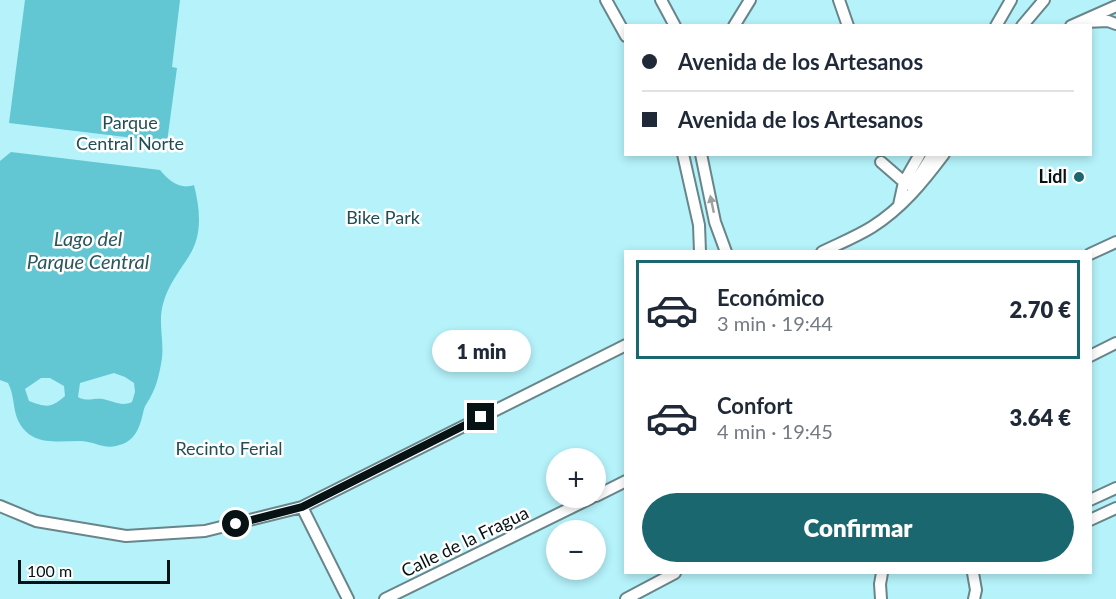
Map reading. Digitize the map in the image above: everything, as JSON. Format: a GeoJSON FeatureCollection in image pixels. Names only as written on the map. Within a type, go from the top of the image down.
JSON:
{"type":"FeatureCollection","features":[{"type":"Feature","properties":{"kind":"street"},"geometry":{"type":"LineString","coordinates":[[606,0],[624,32]]}},
{"type":"Feature","properties":{"kind":"street"},"geometry":{"type":"LineString","coordinates":[[661,0],[674,24]]}},
{"type":"Feature","properties":{"kind":"street"},"geometry":{"type":"LineString","coordinates":[[735,24],[750,0]]}},
{"type":"Feature","properties":{"kind":"street"},"geometry":{"type":"LineString","coordinates":[[839,0],[848,24]]}},
{"type":"Feature","properties":{"kind":"street"},"geometry":{"type":"LineString","coordinates":[[997,24],[1011,0]]}},
{"type":"Feature","properties":{"kind":"street"},"geometry":{"type":"LineString","coordinates":[[1024,24],[1044,0]]}},
{"type":"Feature","properties":{"kind":"street"},"geometry":{"type":"LineString","coordinates":[[1073,24],[1116,6]]}},
{"type":"Feature","properties":{"kind":"street"},"geometry":{"type":"LineString","coordinates":[[1073,24],[1108,21],[1116,24]]}},
{"type":"Feature","properties":{"kind":"street"},"geometry":{"type":"LineString","coordinates":[[683,156],[699,225],[700,250]]}},
{"type":"Feature","properties":{"kind":"street"},"geometry":{"type":"LineString","coordinates":[[701,156],[716,222],[725,250]]}},
{"type":"Feature","properties":{"kind":"street"},"geometry":{"type":"LineString","coordinates":[[899,205],[904,182],[919,156]]}},
{"type":"Feature","properties":{"kind":"street"},"geometry":{"type":"LineString","coordinates":[[899,205],[932,156]]}},
{"type":"Feature","properties":{"kind":"street"},"geometry":{"type":"LineString","coordinates":[[826,250],[872,227],[918,189],[943,156]]}},
{"type":"Feature","properties":{"kind":"street"},"geometry":{"type":"LineString","coordinates":[[881,162],[904,182]]}},
{"type":"Feature","properties":{"kind":"street"},"geometry":{"type":"LineString","coordinates":[[1092,253],[1116,242]]}},
{"type":"Feature","properties":{"kind":"street"},"geometry":{"type":"LineString","coordinates":[[1092,355],[1116,343]]}},
{"type":"Feature","properties":{"kind":"street"},"geometry":{"type":"LineString","coordinates":[[0,506],[36,521],[126,536],[204,531],[302,507],[624,346]]}},
{"type":"Feature","properties":{"kind":"street"},"geometry":{"type":"LineString","coordinates":[[606,491],[624,482]]}},
{"type":"Feature","properties":{"kind":"street"},"geometry":{"type":"LineString","coordinates":[[1092,499],[1116,488]]}},
{"type":"Feature","properties":{"kind":"street"},"geometry":{"type":"LineString","coordinates":[[302,507],[348,599]]}},
{"type":"Feature","properties":{"kind":"street","name":"Calle de la Fragua"},"geometry":{"type":"LineString","coordinates":[[385,599],[571,508]]}},
{"type":"Feature","properties":{"kind":"street"},"geometry":{"type":"LineString","coordinates":[[1092,519],[1116,508]]}},
{"type":"Feature","properties":{"kind":"street"},"geometry":{"type":"LineString","coordinates":[[626,599],[673,574]]}},
{"type":"Feature","properties":{"kind":"street"},"geometry":{"type":"LineString","coordinates":[[881,599],[882,574]]}},
{"type":"Feature","properties":{"kind":"street"},"geometry":{"type":"LineString","coordinates":[[974,599],[977,574]]}},
{"type":"Feature","properties":{"kind":"green space"},"geometry":{"type":"Polygon","coordinates":[[[0,0],[1116,0],[1116,599],[0,599],[0,0]]]}},
{"type":"Feature","properties":{"kind":"water"},"geometry":{"type":"Polygon","coordinates":[[[25,0],[180,0],[172,67],[177,68],[167,142],[9,123],[25,0]]]}},
{"type":"Feature","properties":{"kind":"water","name":"Lago del Parque Central"},"geometry":{"type":"Polygon","coordinates":[[[11,152],[160,170],[175,184],[194,185],[199,212],[197,239],[163,304],[162,358],[155,389],[144,408],[136,433],[123,444],[107,446],[85,441],[53,441],[36,438],[22,427],[17,418],[8,383],[0,380],[0,161],[11,152]],[[114,373],[80,383],[78,397],[87,400],[103,399],[121,404],[132,402],[135,392],[134,383],[114,373]],[[41,378],[25,389],[29,401],[48,406],[65,396],[64,386],[50,378],[41,378]]]}},
{"type":"Feature","properties":{"kind":"place","name":"Lidl"},"geometry":{"type":"Point","coordinates":[1079,177]}},
{"type":"Feature","properties":{"kind":"route"},"geometry":{"type":"LineString","coordinates":[[236,524],[302,507],[481,417]]}},
{"type":"Feature","properties":{"kind":"park label","name":"Parque Central Norte"},"geometry":{"type":"Point","coordinates":[130,133]}},
{"type":"Feature","properties":{"kind":"park label","name":"Bike Park"},"geometry":{"type":"Point","coordinates":[383,218]}},
{"type":"Feature","properties":{"kind":"park label","name":"Recinto Ferial"},"geometry":{"type":"Point","coordinates":[229,449]}}]}
